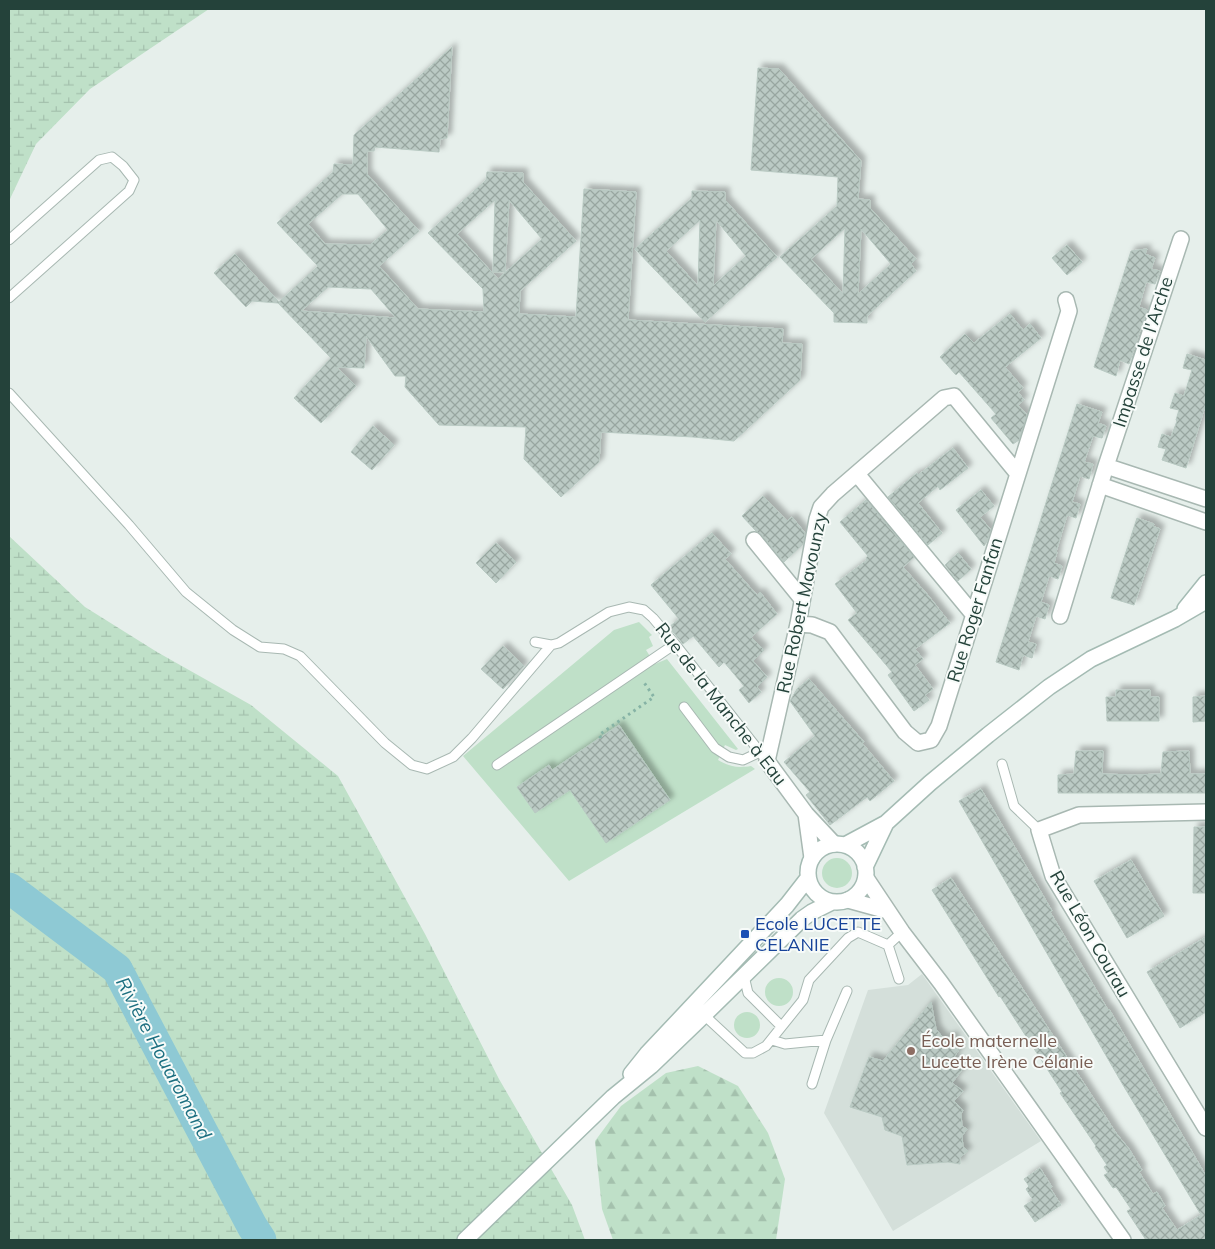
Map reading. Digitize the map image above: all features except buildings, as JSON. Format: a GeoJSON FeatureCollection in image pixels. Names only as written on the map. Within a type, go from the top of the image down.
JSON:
{"type":"FeatureCollection","features":[{"type":"Feature","properties":{"kind":"street","name":"Impasse de l'Arche"},"geometry":{"type":"LineString","coordinates":[[1060,616],[1106,466],[1181,239]]}},
{"type":"Feature","properties":{"kind":"street","name":"Rue Roger Fanfan"},"geometry":{"type":"LineString","coordinates":[[798,624],[812,625],[830,632],[905,732],[918,743],[931,740],[939,726],[1070,311],[1066,300]]}},
{"type":"Feature","properties":{"kind":"street","name":"Rue Robert Mavounzy"},"geometry":{"type":"LineString","coordinates":[[764,756],[798,624],[817,519],[822,507],[833,494],[944,398],[954,396],[1018,474]]}},
{"type":"Feature","properties":{"kind":"street"},"geometry":{"type":"LineString","coordinates":[[1106,466],[1206,499]]}},
{"type":"Feature","properties":{"kind":"street"},"geometry":{"type":"LineString","coordinates":[[857,474],[973,614]]}},
{"type":"Feature","properties":{"kind":"street"},"geometry":{"type":"LineString","coordinates":[[1100,485],[1202,520],[1206,505]]}},
{"type":"Feature","properties":{"kind":"street"},"geometry":{"type":"LineString","coordinates":[[754,540],[802,599]]}},
{"type":"Feature","properties":{"kind":"street"},"geometry":{"type":"LineString","coordinates":[[1175,619],[1206,583]]}},
{"type":"Feature","properties":{"kind":"street"},"geometry":{"type":"LineString","coordinates":[[886,823],[862,888],[856,895],[838,903],[820,897],[812,890],[807,872],[812,858],[822,848],[840,845],[886,823],[930,783],[1050,687],[1091,659],[1206,602]]}},
{"type":"Feature","properties":{"kind":"street","name":"Rue de la Manche à Eau"},"geometry":{"type":"LineString","coordinates":[[764,756],[806,814],[840,845]]}},
{"type":"Feature","properties":{"kind":"street"},"geometry":{"type":"LineString","coordinates":[[1039,830],[1080,815],[1206,812]]}},
{"type":"Feature","properties":{"kind":"street"},"geometry":{"type":"LineString","coordinates":[[806,814],[812,858]]}},
{"type":"Feature","properties":{"kind":"street","name":"Rue Léon Courau"},"geometry":{"type":"LineString","coordinates":[[1039,830],[1053,876],[1206,1128]]}},
{"type":"Feature","properties":{"kind":"street"},"geometry":{"type":"LineString","coordinates":[[840,845],[857,852],[863,859],[866,873],[902,932],[941,983],[1123,1240]]}},
{"type":"Feature","properties":{"kind":"street"},"geometry":{"type":"LineString","coordinates":[[613,1097],[646,1054],[787,905],[808,878]]}},
{"type":"Feature","properties":{"kind":"street"},"geometry":{"type":"LineString","coordinates":[[848,900],[888,911]]}},
{"type":"Feature","properties":{"kind":"street"},"geometry":{"type":"LineString","coordinates":[[466,1240],[613,1097],[651,1066],[704,1016],[802,919],[832,902]]}},
{"type":"Feature","properties":{"kind":"lane"},"geometry":{"type":"LineString","coordinates":[[9,240],[99,160],[112,157],[123,166],[134,180],[129,191],[9,298]]}},
{"type":"Feature","properties":{"kind":"lane"},"geometry":{"type":"LineString","coordinates":[[9,393],[129,525],[186,592],[233,630],[260,647],[284,649],[300,656],[386,743],[412,765],[427,769],[452,757],[472,738],[551,646],[535,642]]}},
{"type":"Feature","properties":{"kind":"lane","name":"Rue de la Manche à Eau"},"geometry":{"type":"LineString","coordinates":[[551,646],[609,612],[628,607],[644,610],[654,618],[764,756]]}},
{"type":"Feature","properties":{"kind":"lane"},"geometry":{"type":"LineString","coordinates":[[497,765],[675,644]]}},
{"type":"Feature","properties":{"kind":"lane"},"geometry":{"type":"LineString","coordinates":[[684,707],[715,748],[721,753],[743,760],[764,756]]}},
{"type":"Feature","properties":{"kind":"lane"},"geometry":{"type":"LineString","coordinates":[[1002,764],[1014,806],[1039,830]]}},
{"type":"Feature","properties":{"kind":"lane"},"geometry":{"type":"LineString","coordinates":[[706,991],[704,1016],[745,1053],[753,1053],[766,1046],[772,1040],[803,1000],[809,980],[848,938],[858,932],[888,944]]}},
{"type":"Feature","properties":{"kind":"lane"},"geometry":{"type":"LineString","coordinates":[[888,944],[902,932]]}},
{"type":"Feature","properties":{"kind":"lane"},"geometry":{"type":"LineString","coordinates":[[888,944],[899,980]]}},
{"type":"Feature","properties":{"kind":"lane"},"geometry":{"type":"LineString","coordinates":[[744,976],[748,993],[781,1026]]}},
{"type":"Feature","properties":{"kind":"lane"},"geometry":{"type":"LineString","coordinates":[[812,1084],[826,1040],[847,991]]}},
{"type":"Feature","properties":{"kind":"lane"},"geometry":{"type":"LineString","coordinates":[[772,1040],[785,1044],[826,1040]]}},
{"type":"Feature","properties":{"kind":"path"},"geometry":{"type":"LineString","coordinates":[[600,738],[599,735],[654,697],[635,671]]}},
{"type":"Feature","properties":{"kind":"shaded area","name":"École maternelle Lucette Irène Célanie"},"geometry":{"type":"Polygon","coordinates":[[[922,974],[1041,1141],[893,1231],[824,1113],[868,990],[908,985],[922,974]]]}},
{"type":"Feature","properties":{"kind":"green space"},"geometry":{"type":"Polygon","coordinates":[[[9,9],[209,9],[90,89],[36,144],[9,201],[9,9]]]}},
{"type":"Feature","properties":{"kind":"green space"},"geometry":{"type":"Polygon","coordinates":[[[9,536],[85,607],[157,652],[251,705],[338,776],[425,934],[499,1079],[572,1205],[585,1240],[9,1240],[9,536]]]}},
{"type":"Feature","properties":{"kind":"green space"},"geometry":{"type":"Polygon","coordinates":[[[639,622],[652,635],[649,637],[653,646],[646,650],[655,664],[667,659],[738,749],[736,750],[725,745],[718,760],[730,766],[751,766],[755,769],[569,881],[463,756],[614,630],[639,622]]]}},
{"type":"Feature","properties":{"kind":"green space"},"geometry":{"type":"Polygon","coordinates":[[[837,858],[848,862],[852,873],[848,884],[837,888],[826,884],[822,873],[826,862],[837,858]]]}},
{"type":"Feature","properties":{"kind":"green space"},"geometry":{"type":"Polygon","coordinates":[[[779,978],[789,982],[793,992],[789,1002],[779,1006],[769,1002],[765,992],[769,982],[779,978]]]}},
{"type":"Feature","properties":{"kind":"green space"},"geometry":{"type":"Polygon","coordinates":[[[747,1012],[757,1015],[760,1025],[757,1035],[747,1038],[737,1035],[734,1025],[737,1015],[747,1012]]]}},
{"type":"Feature","properties":{"kind":"green space"},"geometry":{"type":"Polygon","coordinates":[[[698,1066],[738,1086],[768,1133],[785,1179],[776,1240],[613,1240],[602,1209],[595,1141],[621,1106],[666,1073],[698,1066]]]}},
{"type":"Feature","properties":{"kind":"waterway","name":"Rivière Houaromand"},"geometry":{"type":"LineString","coordinates":[[9,888],[117,969],[261,1240]]}},
{"type":"Feature","properties":{"kind":"place","name":"Ecole LUCETTE CELANIE"},"geometry":{"type":"Point","coordinates":[745,934]}},
{"type":"Feature","properties":{"kind":"place","name":"École maternelle Lucette Irène Célanie"},"geometry":{"type":"Point","coordinates":[911,1051]}}]}
